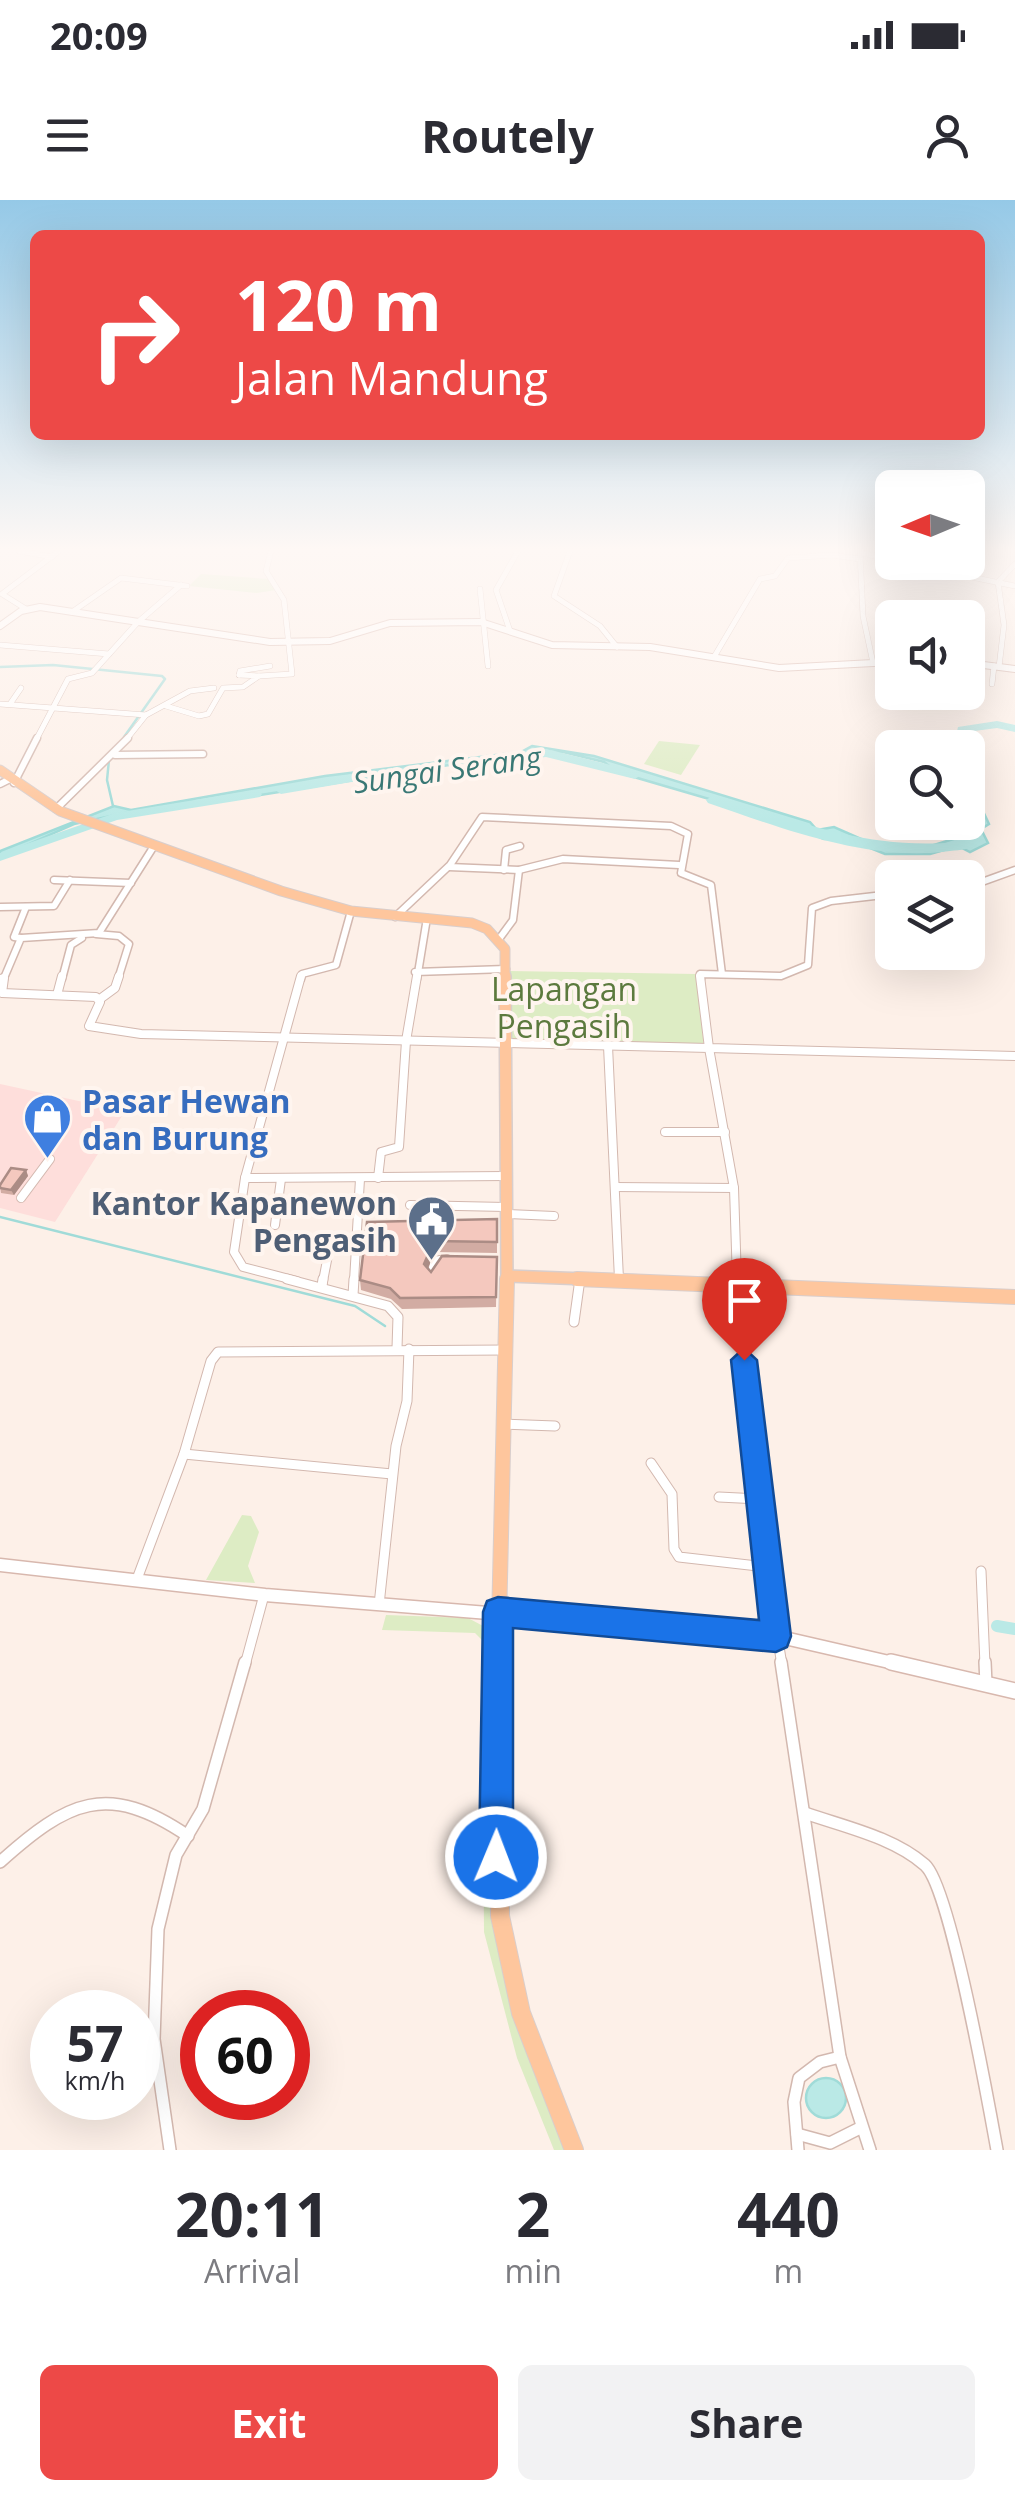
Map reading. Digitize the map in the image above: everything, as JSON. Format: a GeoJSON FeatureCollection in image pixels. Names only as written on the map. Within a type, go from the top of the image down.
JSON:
{"type":"FeatureCollection","features":[{"type":"Feature","properties":{"kind":"main road"},"geometry":{"type":"LineString","coordinates":[[0,770],[58,810],[154,846],[351,910],[472,923],[499,939],[506,970],[507,1268],[498,1612],[500,1916],[520,2013],[574,2150]]}},
{"type":"Feature","properties":{"kind":"main road"},"geometry":{"type":"LineString","coordinates":[[507,1268],[580,1278],[1015,1297]]}},
{"type":"Feature","properties":{"kind":"street"},"geometry":{"type":"LineString","coordinates":[[0,784],[12,781],[68,679],[96,670],[120,642]]}},
{"type":"Feature","properties":{"kind":"street"},"geometry":{"type":"LineString","coordinates":[[270,666],[238,673],[291,676],[292,642]]}},
{"type":"Feature","properties":{"kind":"street"},"geometry":{"type":"LineString","coordinates":[[485,642],[488,666]]}},
{"type":"Feature","properties":{"kind":"street"},"geometry":{"type":"LineString","coordinates":[[542,642],[617,646],[794,668],[875,663]]}},
{"type":"Feature","properties":{"kind":"street"},"geometry":{"type":"LineString","coordinates":[[614,642],[617,646]]}},
{"type":"Feature","properties":{"kind":"street"},"geometry":{"type":"LineString","coordinates":[[714,657],[723,642]]}},
{"type":"Feature","properties":{"kind":"street"},"geometry":{"type":"LineString","coordinates":[[868,642],[872,663]]}},
{"type":"Feature","properties":{"kind":"street"},"geometry":{"type":"LineString","coordinates":[[992,684],[1001,642]]}},
{"type":"Feature","properties":{"kind":"street"},"geometry":{"type":"LineString","coordinates":[[0,645],[109,654]]}},
{"type":"Feature","properties":{"kind":"street"},"geometry":{"type":"LineString","coordinates":[[985,665],[1015,668]]}},
{"type":"Feature","properties":{"kind":"street"},"geometry":{"type":"LineString","coordinates":[[166,706],[204,716],[212,712],[222,688],[243,686],[259,676]]}},
{"type":"Feature","properties":{"kind":"street"},"geometry":{"type":"LineString","coordinates":[[10,704],[21,688]]}},
{"type":"Feature","properties":{"kind":"street"},"geometry":{"type":"LineString","coordinates":[[0,704],[142,714],[166,706],[190,690],[214,688]]}},
{"type":"Feature","properties":{"kind":"street"},"geometry":{"type":"LineString","coordinates":[[58,810],[114,756],[142,714]]}},
{"type":"Feature","properties":{"kind":"street"},"geometry":{"type":"LineString","coordinates":[[114,756],[203,754]]}},
{"type":"Feature","properties":{"kind":"street"},"geometry":{"type":"LineString","coordinates":[[395,917],[449,866],[477,820],[492,816],[671,826],[688,834],[679,865],[682,876],[711,884],[722,974]]}},
{"type":"Feature","properties":{"kind":"street"},"geometry":{"type":"LineString","coordinates":[[57,995],[71,945],[99,933],[154,846]]}},
{"type":"Feature","properties":{"kind":"street"},"geometry":{"type":"LineString","coordinates":[[504,870],[506,850],[520,846]]}},
{"type":"Feature","properties":{"kind":"street"},"geometry":{"type":"LineString","coordinates":[[449,866],[518,870],[557,858],[679,865]]}},
{"type":"Feature","properties":{"kind":"street"},"geometry":{"type":"LineString","coordinates":[[499,939],[513,920],[518,870]]}},
{"type":"Feature","properties":{"kind":"street"},"geometry":{"type":"LineString","coordinates":[[985,881],[1015,870]]}},
{"type":"Feature","properties":{"kind":"street"},"geometry":{"type":"LineString","coordinates":[[54,880],[130,882]]}},
{"type":"Feature","properties":{"kind":"street"},"geometry":{"type":"LineString","coordinates":[[0,907],[54,906],[70,880]]}},
{"type":"Feature","properties":{"kind":"street"},"geometry":{"type":"LineString","coordinates":[[870,2150],[840,2057],[766,1567],[737,1284],[734,1188],[708,1048],[700,976],[781,976],[804,970],[810,952],[812,908],[830,900],[875,899]]}},
{"type":"Feature","properties":{"kind":"street"},"geometry":{"type":"LineString","coordinates":[[26,908],[14,937],[99,933],[120,936],[129,944],[115,988],[100,998],[88,1021],[94,1028],[284,1038],[1015,1056]]}},
{"type":"Feature","properties":{"kind":"street"},"geometry":{"type":"LineString","coordinates":[[351,910],[336,965],[302,974],[245,1178],[234,1252],[238,1262],[354,1294],[394,1310],[398,1317],[405,1414],[392,1474],[379,1605]]}},
{"type":"Feature","properties":{"kind":"street"},"geometry":{"type":"LineString","coordinates":[[378,1178],[381,1152],[400,1144],[406,1041],[427,918]]}},
{"type":"Feature","properties":{"kind":"street"},"geometry":{"type":"LineString","coordinates":[[21,938],[2,979],[2,994],[100,998]]}},
{"type":"Feature","properties":{"kind":"street"},"geometry":{"type":"LineString","coordinates":[[415,972],[506,970]]}},
{"type":"Feature","properties":{"kind":"street"},"geometry":{"type":"LineString","coordinates":[[608,1046],[620,1279]]}},
{"type":"Feature","properties":{"kind":"street"},"geometry":{"type":"LineString","coordinates":[[665,1132],[725,1132]]}},
{"type":"Feature","properties":{"kind":"street"},"geometry":{"type":"LineString","coordinates":[[21,1198],[50,1159]]}},
{"type":"Feature","properties":{"kind":"street"},"geometry":{"type":"LineString","coordinates":[[245,1178],[506,1176]]}},
{"type":"Feature","properties":{"kind":"street"},"geometry":{"type":"LineString","coordinates":[[275,1224],[281,1178]]}},
{"type":"Feature","properties":{"kind":"street"},"geometry":{"type":"LineString","coordinates":[[354,1294],[360,1179]]}},
{"type":"Feature","properties":{"kind":"street"},"geometry":{"type":"LineString","coordinates":[[615,1187],[734,1188]]}},
{"type":"Feature","properties":{"kind":"street"},"geometry":{"type":"LineString","coordinates":[[410,1204],[554,1216]]}},
{"type":"Feature","properties":{"kind":"street"},"geometry":{"type":"LineString","coordinates":[[322,1286],[330,1245]]}},
{"type":"Feature","properties":{"kind":"street"},"geometry":{"type":"LineString","coordinates":[[432,1275],[438,1259],[460,1259]]}},
{"type":"Feature","properties":{"kind":"street"},"geometry":{"type":"LineString","coordinates":[[491,1260],[507,1268]]}},
{"type":"Feature","properties":{"kind":"street"},"geometry":{"type":"LineString","coordinates":[[574,1322],[580,1278]]}},
{"type":"Feature","properties":{"kind":"street"},"geometry":{"type":"LineString","coordinates":[[136,1579],[184,1454],[211,1361],[218,1352],[504,1350]]}},
{"type":"Feature","properties":{"kind":"street"},"geometry":{"type":"LineString","coordinates":[[502,1424],[556,1426]]}},
{"type":"Feature","properties":{"kind":"street"},"geometry":{"type":"LineString","coordinates":[[184,1454],[392,1474]]}},
{"type":"Feature","properties":{"kind":"street"},"geometry":{"type":"LineString","coordinates":[[651,1463],[672,1494],[674,1549],[679,1557],[766,1567]]}},
{"type":"Feature","properties":{"kind":"street"},"geometry":{"type":"LineString","coordinates":[[718,1497],[759,1498]]}},
{"type":"Feature","properties":{"kind":"street"},"geometry":{"type":"LineString","coordinates":[[0,1566],[379,1605],[776,1636],[1015,1691]]}},
{"type":"Feature","properties":{"kind":"street"},"geometry":{"type":"LineString","coordinates":[[982,1571],[986,1684]]}},
{"type":"Feature","properties":{"kind":"street"},"geometry":{"type":"LineString","coordinates":[[170,2150],[153,2068],[150,2018],[167,1893],[176,1855],[202,1812],[265,1594]]}},
{"type":"Feature","properties":{"kind":"street"},"geometry":{"type":"LineString","coordinates":[[0,1862],[52,1818],[79,1802],[105,1798],[141,1806],[188,1836]]}},
{"type":"Feature","properties":{"kind":"street"},"geometry":{"type":"LineString","coordinates":[[805,1813],[891,1843],[928,1868],[967,1994],[996,2150]]}},
{"type":"Feature","properties":{"kind":"street"},"geometry":{"type":"LineString","coordinates":[[798,2150],[796,2078],[803,2068],[840,2057]]}},
{"type":"Feature","properties":{"kind":"street"},"geometry":{"type":"LineString","coordinates":[[797,2134],[830,2143],[860,2128]]}},
{"type":"Feature","properties":{"kind":"shaded area","name":"Pasar Hewan dan Burung"},"geometry":{"type":"Polygon","coordinates":[[[0,1084],[125,1111],[55,1222],[0,1208],[0,1084]]]}},
{"type":"Feature","properties":{"kind":"green space"},"geometry":{"type":"Polygon","coordinates":[[[659,741],[700,745],[681,775],[644,764],[659,741]]]}},
{"type":"Feature","properties":{"kind":"green space","name":"Lapangan Pengasih"},"geometry":{"type":"Polygon","coordinates":[[[509,971],[696,974],[704,1046],[507,1040],[509,971]]]}},
{"type":"Feature","properties":{"kind":"green space"},"geometry":{"type":"Polygon","coordinates":[[[242,1515],[251,1516],[259,1532],[248,1566],[255,1583],[206,1580],[242,1515]]]}},
{"type":"Feature","properties":{"kind":"green space"},"geometry":{"type":"Polygon","coordinates":[[[386,1615],[468,1618],[485,1627],[490,1639],[494,1725],[491,1907],[514,2013],[566,2150],[554,2150],[517,2058],[484,1932],[482,1640],[475,1633],[382,1630],[386,1615]]]}},
{"type":"Feature","properties":{"kind":"water"},"geometry":{"type":"Polygon","coordinates":[[[532,746],[594,756],[810,822],[817,830],[834,827],[886,850],[921,849],[950,840],[985,837],[988,843],[970,852],[958,846],[930,854],[885,854],[848,839],[824,839],[764,815],[563,752],[487,759],[248,797],[167,804],[74,824],[0,857],[0,851],[114,806],[131,810],[325,776],[521,752],[532,746]]]}},
{"type":"Feature","properties":{"kind":"water"},"geometry":{"type":"Polygon","coordinates":[[[826,2078],[840,2084],[846,2098],[840,2112],[826,2118],[812,2112],[806,2098],[812,2084],[826,2078]]]}},
{"type":"Feature","properties":{"kind":"building"},"geometry":{"type":"Polygon","coordinates":[[[11,1168],[26,1170],[11,1190],[0,1188],[0,1185],[11,1168]]]}},
{"type":"Feature","properties":{"kind":"building","name":"Kantor Kapanewon Pengasih"},"geometry":{"type":"Polygon","coordinates":[[[497,1219],[497,1242],[434,1241],[424,1264],[431,1272],[442,1256],[497,1257],[496,1297],[400,1298],[390,1288],[360,1280],[367,1222],[497,1219]]]}},
{"type":"Feature","properties":{"kind":"waterway"},"geometry":{"type":"LineString","coordinates":[[0,667],[53,665],[162,676],[165,679],[124,737]]}},
{"type":"Feature","properties":{"kind":"waterway","name":"Sungai Serang"},"geometry":{"type":"LineString","coordinates":[[962,730],[997,724],[1015,729]]}},
{"type":"Feature","properties":{"kind":"waterway","name":"Sungai Serang"},"geometry":{"type":"LineString","coordinates":[[514,756],[546,753],[635,775]]}},
{"type":"Feature","properties":{"kind":"waterway"},"geometry":{"type":"LineString","coordinates":[[109,760],[107,780],[113,806]]}},
{"type":"Feature","properties":{"kind":"waterway","name":"Sungai Serang"},"geometry":{"type":"LineString","coordinates":[[281,790],[359,777]]}},
{"type":"Feature","properties":{"kind":"waterway","name":"Sungai Serang"},"geometry":{"type":"LineString","coordinates":[[0,857],[115,817],[256,794]]}},
{"type":"Feature","properties":{"kind":"waterway","name":"Sungai Serang"},"geometry":{"type":"LineString","coordinates":[[712,800],[840,839],[873,845],[939,848],[973,844],[973,840]]}},
{"type":"Feature","properties":{"kind":"waterway"},"geometry":{"type":"LineString","coordinates":[[0,1217],[355,1306],[385,1326]]}},
{"type":"Feature","properties":{"kind":"waterway"},"geometry":{"type":"LineString","coordinates":[[997,1626],[1015,1629]]}},
{"type":"Feature","properties":{"kind":"place","name":"Pasar Hewan dan Burung"},"geometry":{"type":"Point","coordinates":[47,1160]}},
{"type":"Feature","properties":{"kind":"place","name":"Kantor Kapanewon Pengasih"},"geometry":{"type":"Point","coordinates":[432,1262]}},
{"type":"Feature","properties":{"kind":"route"},"geometry":{"type":"LineString","coordinates":[[496,1857],[498,1612],[776,1636],[744,1360]]}}]}
